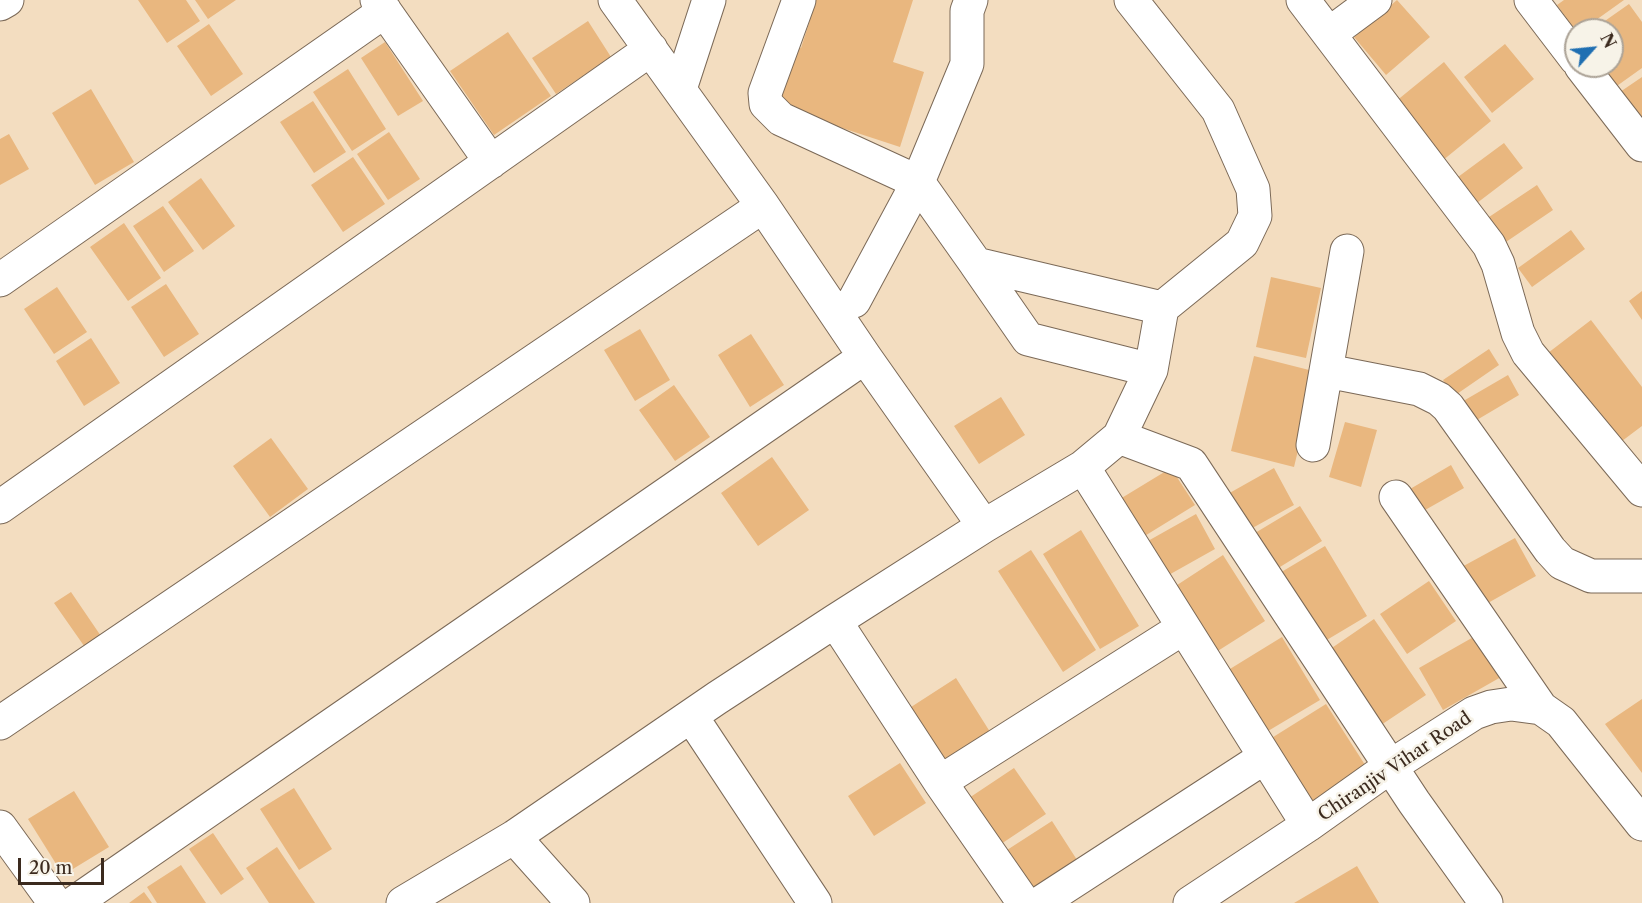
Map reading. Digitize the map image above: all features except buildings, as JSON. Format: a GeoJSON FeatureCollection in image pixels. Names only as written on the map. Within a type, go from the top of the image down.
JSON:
{"type":"FeatureCollection","features":[{"type":"Feature","properties":{"kind":"street"},"geometry":{"type":"LineString","coordinates":[[0,4],[7,0]]}},
{"type":"Feature","properties":{"kind":"street"},"geometry":{"type":"LineString","coordinates":[[615,0],[763,206],[865,357],[984,526]]}},
{"type":"Feature","properties":{"kind":"street"},"geometry":{"type":"LineString","coordinates":[[680,89],[709,0]]}},
{"type":"Feature","properties":{"kind":"street"},"geometry":{"type":"LineString","coordinates":[[799,0],[765,93],[766,104],[781,119],[918,182],[1028,339],[1151,370]]}},
{"type":"Feature","properties":{"kind":"street"},"geometry":{"type":"LineString","coordinates":[[855,301],[918,182],[967,64],[967,11],[971,0]]}},
{"type":"Feature","properties":{"kind":"street"},"geometry":{"type":"LineString","coordinates":[[404,903],[514,837],[835,621],[984,526],[1083,467],[1119,437],[1151,370],[1162,308],[1242,243],[1255,216],[1253,189],[1218,110],[1131,0]]}},
{"type":"Feature","properties":{"kind":"street"},"geometry":{"type":"LineString","coordinates":[[1302,0],[1490,245],[1498,264],[1518,333],[1528,353],[1642,490]]}},
{"type":"Feature","properties":{"kind":"street"},"geometry":{"type":"LineString","coordinates":[[1329,34],[1375,0]]}},
{"type":"Feature","properties":{"kind":"street"},"geometry":{"type":"LineString","coordinates":[[1531,0],[1564,43]]}},
{"type":"Feature","properties":{"kind":"street"},"geometry":{"type":"LineString","coordinates":[[0,280],[381,6],[491,162]]}},
{"type":"Feature","properties":{"kind":"street"},"geometry":{"type":"LineString","coordinates":[[0,507],[651,49]]}},
{"type":"Feature","properties":{"kind":"street"},"geometry":{"type":"LineString","coordinates":[[1590,78],[1642,145]]}},
{"type":"Feature","properties":{"kind":"street"},"geometry":{"type":"LineString","coordinates":[[0,723],[763,206]]}},
{"type":"Feature","properties":{"kind":"street"},"geometry":{"type":"LineString","coordinates":[[1313,445],[1347,251]]}},
{"type":"Feature","properties":{"kind":"street"},"geometry":{"type":"LineString","coordinates":[[976,264],[1162,308]]}},
{"type":"Feature","properties":{"kind":"street"},"geometry":{"type":"LineString","coordinates":[[74,903],[865,357]]}},
{"type":"Feature","properties":{"kind":"street"},"geometry":{"type":"LineString","coordinates":[[1327,371],[1419,389],[1439,399],[1448,407],[1550,550],[1562,563],[1591,576],[1642,576]]}},
{"type":"Feature","properties":{"kind":"street"},"geometry":{"type":"LineString","coordinates":[[1119,437],[1191,464],[1391,766],[1475,899]]}},
{"type":"Feature","properties":{"kind":"street"},"geometry":{"type":"LineString","coordinates":[[1083,467],[1308,825]]}},
{"type":"Feature","properties":{"kind":"street"},"geometry":{"type":"LineString","coordinates":[[1396,497],[1541,708],[1561,722],[1642,824]]}},
{"type":"Feature","properties":{"kind":"street"},"geometry":{"type":"LineString","coordinates":[[835,621],[940,782],[1024,903]]}},
{"type":"Feature","properties":{"kind":"street"},"geometry":{"type":"LineString","coordinates":[[940,782],[1183,628]]}},
{"type":"Feature","properties":{"kind":"street","name":"Chiranjiv Vihar Road"},"geometry":{"type":"LineString","coordinates":[[1190,903],[1308,825],[1391,766],[1474,713],[1491,707],[1511,704],[1541,708]]}},
{"type":"Feature","properties":{"kind":"street"},"geometry":{"type":"LineString","coordinates":[[691,716],[815,903]]}},
{"type":"Feature","properties":{"kind":"street"},"geometry":{"type":"LineString","coordinates":[[1040,903],[1265,757]]}},
{"type":"Feature","properties":{"kind":"street"},"geometry":{"type":"LineString","coordinates":[[0,826],[55,903]]}},
{"type":"Feature","properties":{"kind":"street"},"geometry":{"type":"LineString","coordinates":[[514,837],[573,903]]}}]}
